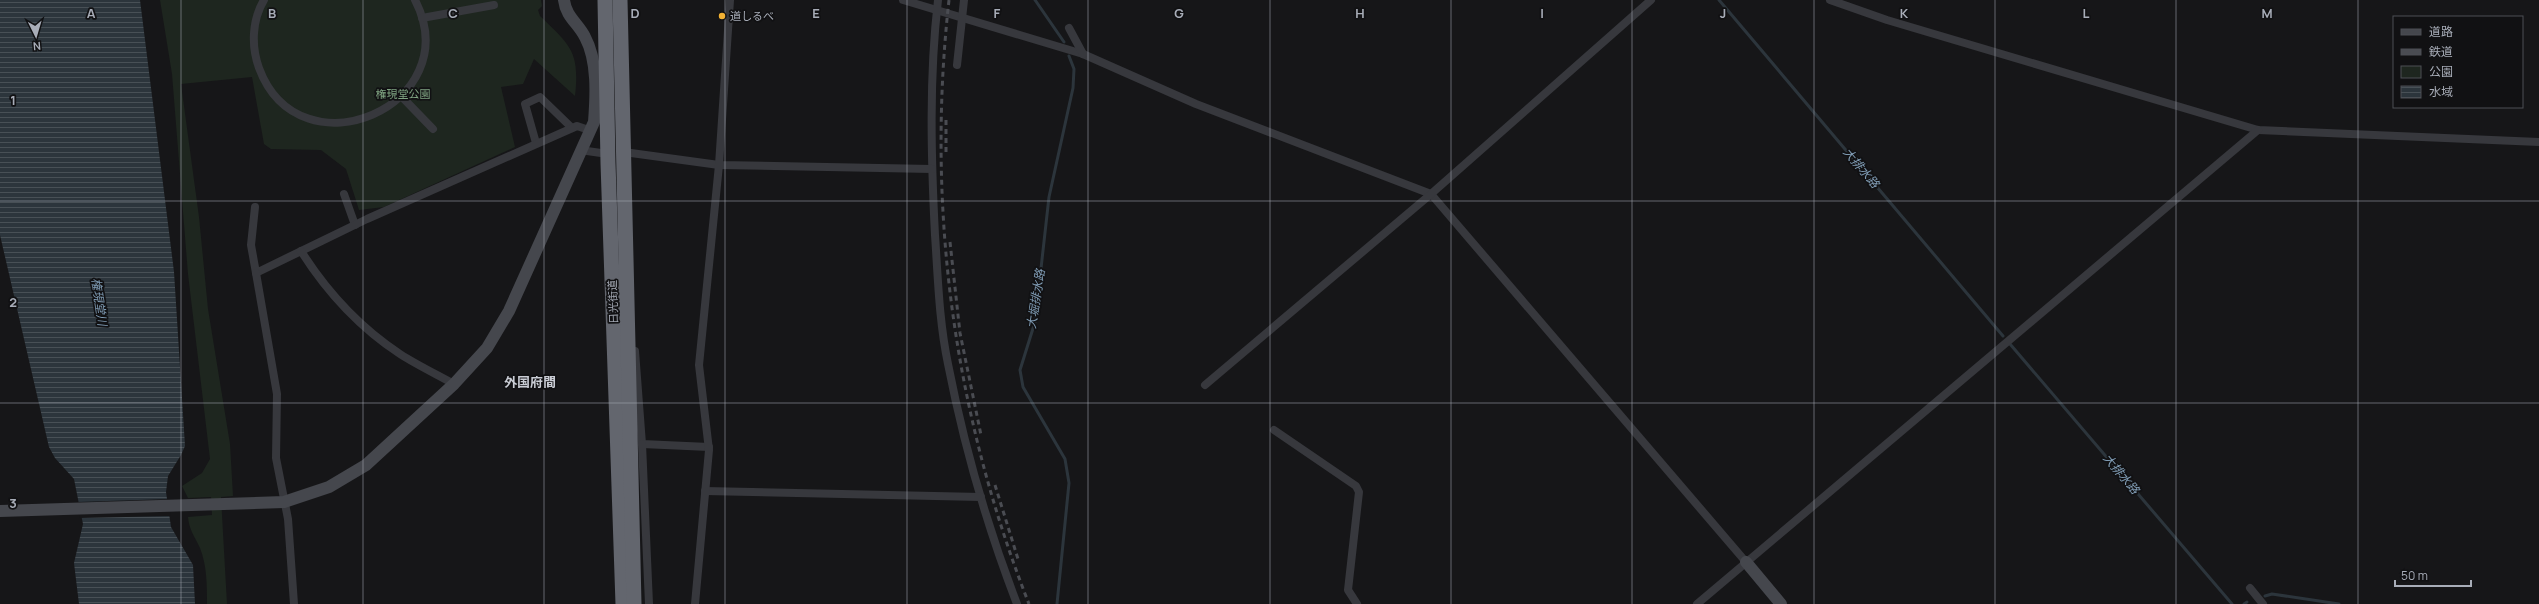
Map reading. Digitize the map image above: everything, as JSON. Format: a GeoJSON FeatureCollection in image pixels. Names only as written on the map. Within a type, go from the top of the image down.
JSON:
{"type":"FeatureCollection","features":[{"type":"Feature","properties":{"kind":"highway","name":"日光街道"},"geometry":{"type":"LineString","coordinates":[[605,0],[608,163],[623,604]]}},
{"type":"Feature","properties":{"kind":"highway","name":"日光街道"},"geometry":{"type":"LineString","coordinates":[[620,0],[634,604]]}},
{"type":"Feature","properties":{"kind":"street"},"geometry":{"type":"LineString","coordinates":[[264,0],[256,22],[255,53],[266,82],[286,105],[314,120],[344,123],[378,114],[402,96],[415,78],[422,62],[425,36],[422,18],[415,0]]}},
{"type":"Feature","properties":{"kind":"street"},"geometry":{"type":"LineString","coordinates":[[0,511],[284,502],[329,487],[366,465],[454,384],[487,348],[500,328],[589,130],[594,122],[596,96],[590,47],[585,36],[566,10],[564,0]]}},
{"type":"Feature","properties":{"kind":"street"},"geometry":{"type":"LineString","coordinates":[[695,604],[709,447],[699,365],[719,165],[730,0]]}},
{"type":"Feature","properties":{"kind":"street"},"geometry":{"type":"LineString","coordinates":[[903,0],[1083,54],[1196,104],[1431,194],[1781,604]]}},
{"type":"Feature","properties":{"kind":"street"},"geometry":{"type":"LineString","coordinates":[[938,0],[934,46],[932,169],[939,295],[948,363],[981,497],[997,551],[1017,604]]}},
{"type":"Feature","properties":{"kind":"street"},"geometry":{"type":"LineString","coordinates":[[957,65],[964,0]]}},
{"type":"Feature","properties":{"kind":"street"},"geometry":{"type":"LineString","coordinates":[[1205,385],[1431,194],[1651,0]]}},
{"type":"Feature","properties":{"kind":"street"},"geometry":{"type":"LineString","coordinates":[[1830,0],[1887,20],[2258,130],[2539,142]]}},
{"type":"Feature","properties":{"kind":"street"},"geometry":{"type":"LineString","coordinates":[[422,18],[494,5]]}},
{"type":"Feature","properties":{"kind":"street"},"geometry":{"type":"LineString","coordinates":[[1070,28],[1083,54]]}},
{"type":"Feature","properties":{"kind":"street"},"geometry":{"type":"LineString","coordinates":[[402,96],[433,129]]}},
{"type":"Feature","properties":{"kind":"street"},"geometry":{"type":"LineString","coordinates":[[536,143],[525,104],[540,97],[572,128]]}},
{"type":"Feature","properties":{"kind":"street"},"geometry":{"type":"LineString","coordinates":[[256,273],[355,225],[536,143],[572,128],[582,126],[589,130]]}},
{"type":"Feature","properties":{"kind":"street"},"geometry":{"type":"LineString","coordinates":[[1697,604],[2258,130]]}},
{"type":"Feature","properties":{"kind":"street"},"geometry":{"type":"LineString","coordinates":[[580,150],[601,153]]}},
{"type":"Feature","properties":{"kind":"street"},"geometry":{"type":"LineString","coordinates":[[630,153],[719,165],[932,169]]}},
{"type":"Feature","properties":{"kind":"street"},"geometry":{"type":"LineString","coordinates":[[344,194],[355,225]]}},
{"type":"Feature","properties":{"kind":"street"},"geometry":{"type":"LineString","coordinates":[[255,207],[251,245],[278,394],[276,458],[288,519],[294,604]]}},
{"type":"Feature","properties":{"kind":"street"},"geometry":{"type":"LineString","coordinates":[[301,251],[318,278],[344,309],[401,355],[454,384]]}},
{"type":"Feature","properties":{"kind":"street"},"geometry":{"type":"LineString","coordinates":[[628,349],[635,349],[642,444],[649,604]]}},
{"type":"Feature","properties":{"kind":"street"},"geometry":{"type":"LineString","coordinates":[[1274,430],[1356,486],[1359,492],[1348,590],[1357,604]]}},
{"type":"Feature","properties":{"kind":"street"},"geometry":{"type":"LineString","coordinates":[[642,444],[709,447]]}},
{"type":"Feature","properties":{"kind":"street"},"geometry":{"type":"LineString","coordinates":[[705,491],[981,497]]}},
{"type":"Feature","properties":{"kind":"street"},"geometry":{"type":"LineString","coordinates":[[2250,588],[2263,604]]}},
{"type":"Feature","properties":{"kind":"green space","name":"権現堂公園"},"geometry":{"type":"Polygon","coordinates":[[[160,0],[541,0],[542,6],[538,10],[540,16],[566,42],[571,50],[576,69],[575,96],[534,59],[523,84],[501,87],[515,147],[384,207],[359,210],[346,169],[321,150],[271,149],[264,144],[252,77],[181,84],[199,217],[208,309],[230,444],[233,496],[221,497],[227,604],[207,604],[207,583],[204,562],[200,548],[191,530],[188,517],[212,515],[211,497],[188,498],[182,486],[202,473],[210,459],[188,274],[172,74],[160,0]]]}},
{"type":"Feature","properties":{"kind":"water","name":"権現堂川"},"geometry":{"type":"Polygon","coordinates":[[[0,0],[140,0],[174,272],[185,446],[168,476],[166,492],[171,527],[193,565],[195,604],[79,604],[74,563],[83,524],[74,479],[55,458],[49,447],[0,235],[0,0]]]}},
{"type":"Feature","properties":{"kind":"pier"},"geometry":{"type":"Polygon","coordinates":[[[169,499],[171,516],[80,518],[77,502],[169,499]]]}},
{"type":"Feature","properties":{"kind":"waterway","name":"大堀排水路"},"geometry":{"type":"LineString","coordinates":[[1035,0],[1064,42]]}},
{"type":"Feature","properties":{"kind":"waterway","name":"大排水路"},"geometry":{"type":"LineString","coordinates":[[1719,0],[2003,336]]}},
{"type":"Feature","properties":{"kind":"waterway","name":"大堀排水路"},"geometry":{"type":"LineString","coordinates":[[1057,604],[1069,483],[1065,459],[1023,387],[1020,370],[1035,322],[1049,197],[1073,88],[1074,69],[1069,56]]}},
{"type":"Feature","properties":{"kind":"waterway","name":"大排水路"},"geometry":{"type":"LineString","coordinates":[[2010,344],[2232,604]]}},
{"type":"Feature","properties":{"kind":"waterway"},"geometry":{"type":"LineString","coordinates":[[2265,596],[2272,594],[2339,604]]}},
{"type":"Feature","properties":{"kind":"railway"},"geometry":{"type":"LineString","coordinates":[[949,0],[943,77],[941,154],[944,231],[952,307],[964,382],[981,457],[1003,531],[1029,604]]}},
{"type":"Feature","properties":{"kind":"railway"},"geometry":{"type":"LineString","coordinates":[[946,120],[946,152]]}},
{"type":"Feature","properties":{"kind":"railway"},"geometry":{"type":"LineString","coordinates":[[950,242],[960,333],[981,435]]}},
{"type":"Feature","properties":{"kind":"railway"},"geometry":{"type":"LineString","coordinates":[[995,485],[1018,559]]}},
{"type":"Feature","properties":{"kind":"place","name":"道しるべ"},"geometry":{"type":"Point","coordinates":[722,16]}},
{"type":"Feature","properties":{"kind":"district","name":"外国府間"},"geometry":{"type":"Point","coordinates":[530,382]}}]}
